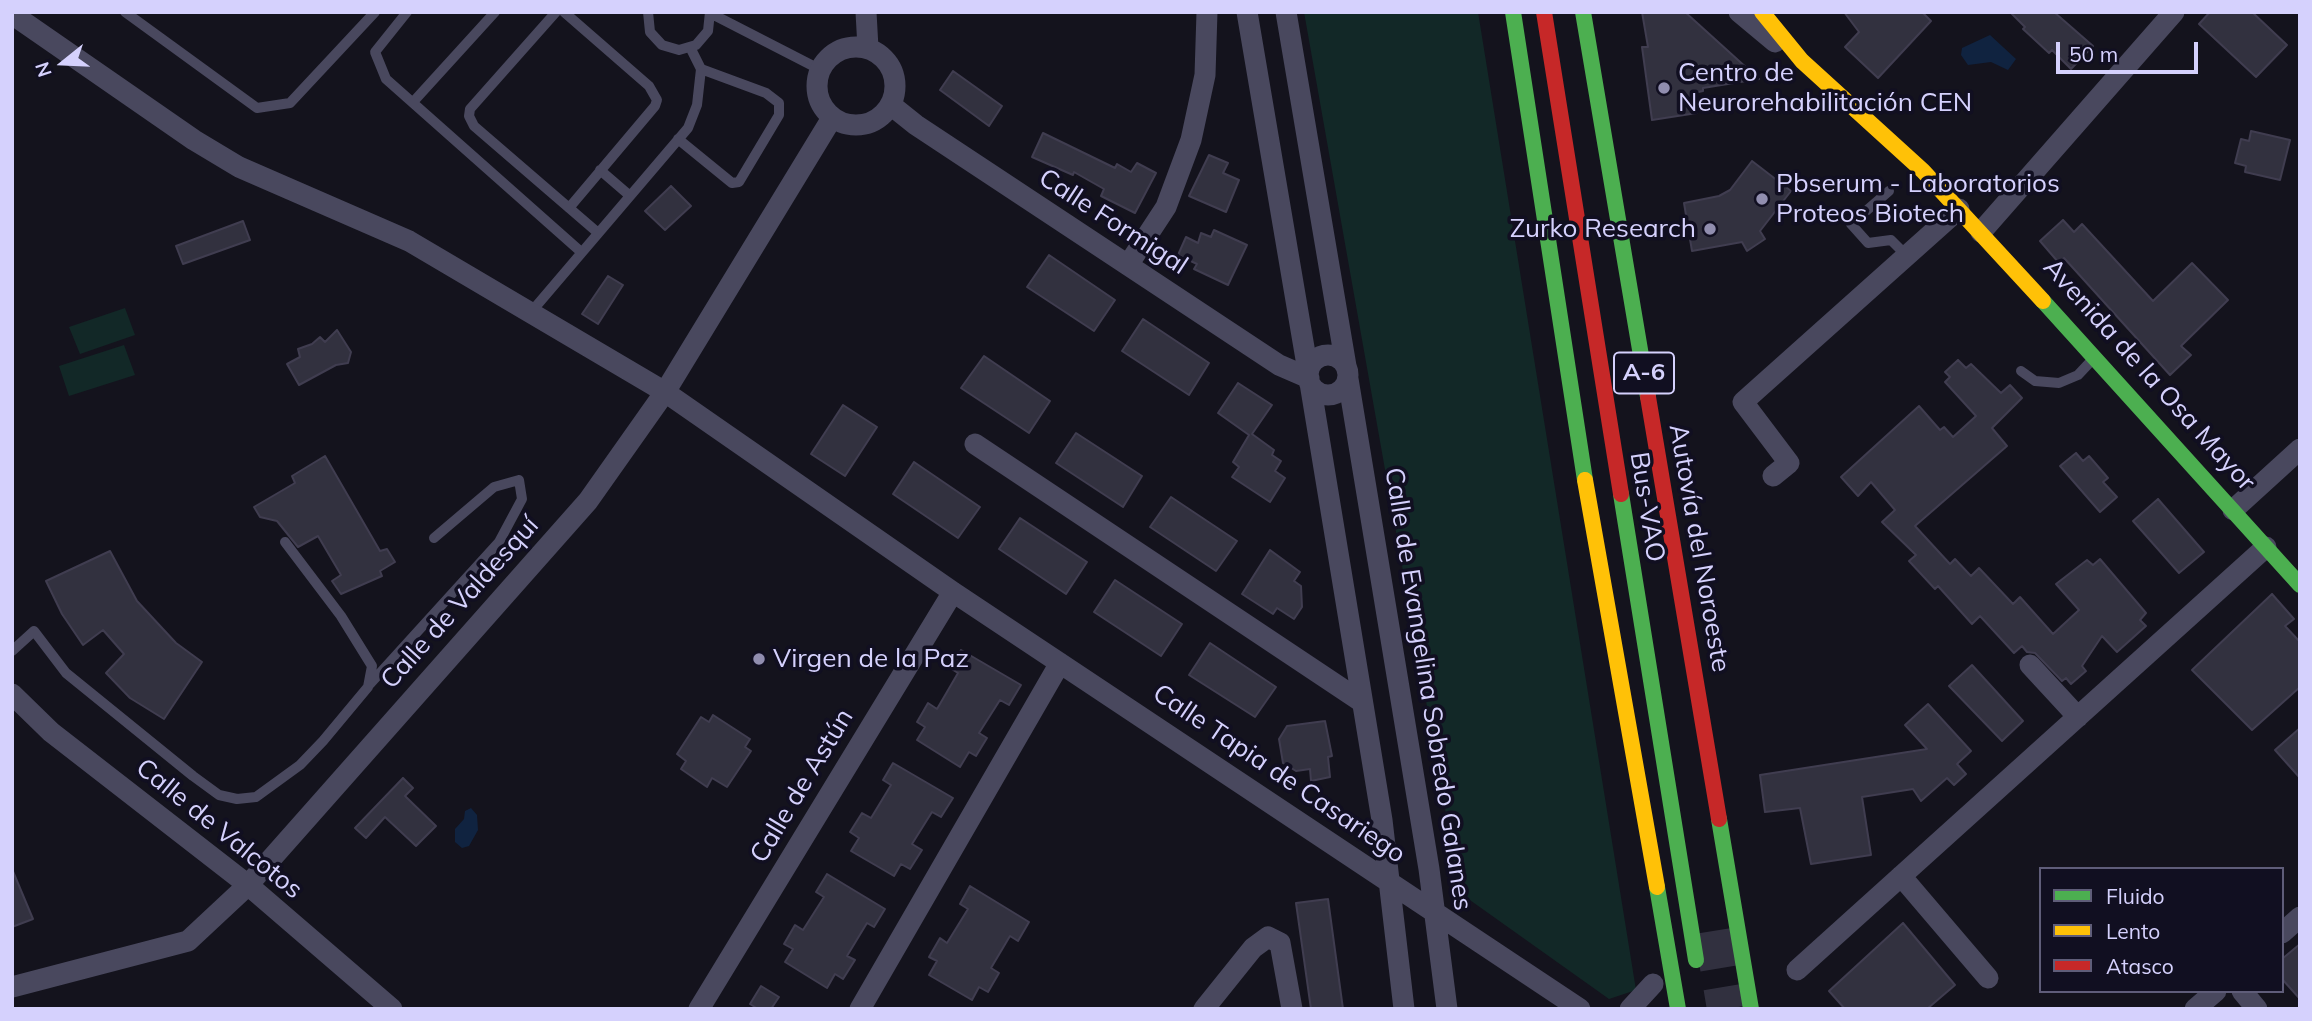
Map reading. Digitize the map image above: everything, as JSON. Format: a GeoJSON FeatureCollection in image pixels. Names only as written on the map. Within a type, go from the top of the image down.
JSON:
{"type":"FeatureCollection","features":[{"type":"Feature","properties":{"kind":"main road"},"geometry":{"type":"LineString","coordinates":[[1513,12],[1583,470],[1678,1009]]}},
{"type":"Feature","properties":{"kind":"main road","name":"Bus-VAO"},"geometry":{"type":"LineString","coordinates":[[1544,12],[1698,972]]}},
{"type":"Feature","properties":{"kind":"main road"},"geometry":{"type":"LineString","coordinates":[[1558,12],[1616,359]]}},
{"type":"Feature","properties":{"kind":"main road","name":"Autovía del Noroeste"},"geometry":{"type":"LineString","coordinates":[[1583,12],[1751,1009]]}},
{"type":"Feature","properties":{"kind":"main road","name":"Avenida de la Osa Mayor"},"geometry":{"type":"LineString","coordinates":[[1762,12],[1802,61],[1923,171],[1981,232],[2300,585]]}},
{"type":"Feature","properties":{"kind":"main road"},"geometry":{"type":"LineString","coordinates":[[1583,470],[1582,551],[1597,647]]}},
{"type":"Feature","properties":{"kind":"main road"},"geometry":{"type":"LineString","coordinates":[[1684,504],[1706,734]]}},
{"type":"Feature","properties":{"kind":"main road"},"geometry":{"type":"LineString","coordinates":[[1652,977],[1657,1009]]}},
{"type":"Feature","properties":{"kind":"street"},"geometry":{"type":"LineString","coordinates":[[866,12],[868,48]]}},
{"type":"Feature","properties":{"kind":"street"},"geometry":{"type":"LineString","coordinates":[[1128,265],[1166,207],[1191,140],[1205,75],[1207,12]]}},
{"type":"Feature","properties":{"kind":"street"},"geometry":{"type":"LineString","coordinates":[[1247,12],[1362,702],[1390,881],[1404,1009]]}},
{"type":"Feature","properties":{"kind":"street","name":"Calle de Evangelina Sobredo Galanes"},"geometry":{"type":"LineString","coordinates":[[1286,12],[1435,911],[1447,1009]]}},
{"type":"Feature","properties":{"kind":"street","name":"Avenida de la Osa Mayor"},"geometry":{"type":"LineString","coordinates":[[1739,12],[1802,61]]}},
{"type":"Feature","properties":{"kind":"street"},"geometry":{"type":"LineString","coordinates":[[1981,232],[2174,12]]}},
{"type":"Feature","properties":{"kind":"street","name":"Calle Tapia de Casariego"},"geometry":{"type":"LineString","coordinates":[[12,14],[194,140],[240,167],[409,241],[532,311],[665,393],[953,592],[1581,1007]]}},
{"type":"Feature","properties":{"kind":"street"},"geometry":{"type":"LineString","coordinates":[[863,45],[868,48],[880,54],[896,81],[891,105],[873,123],[852,126],[832,118],[818,99],[816,85],[819,69],[846,47],[863,45]]}},
{"type":"Feature","properties":{"kind":"street","name":"Calle Formigal"},"geometry":{"type":"LineString","coordinates":[[891,105],[916,125],[1279,365],[1309,378]]}},
{"type":"Feature","properties":{"kind":"street","name":"Calle de Valdesquí"},"geometry":{"type":"LineString","coordinates":[[12,987],[188,941],[248,885],[588,501],[665,393],[832,118]]}},
{"type":"Feature","properties":{"kind":"street"},"geometry":{"type":"LineString","coordinates":[[1773,476],[1790,463],[1742,402],[1959,209]]}},
{"type":"Feature","properties":{"kind":"street"},"geometry":{"type":"LineString","coordinates":[[1325,355],[1337,357],[1347,372],[1341,390],[1330,395],[1318,392],[1309,378],[1314,360],[1325,355]]}},
{"type":"Feature","properties":{"kind":"street"},"geometry":{"type":"LineString","coordinates":[[975,444],[1362,702]]}},
{"type":"Feature","properties":{"kind":"street"},"geometry":{"type":"LineString","coordinates":[[2232,510],[2300,449]]}},
{"type":"Feature","properties":{"kind":"street"},"geometry":{"type":"LineString","coordinates":[[1797,970],[2266,547]]}},
{"type":"Feature","properties":{"kind":"street","name":"Calle de Astún"},"geometry":{"type":"LineString","coordinates":[[699,1009],[953,592]]}},
{"type":"Feature","properties":{"kind":"street"},"geometry":{"type":"LineString","coordinates":[[860,1009],[1060,663]]}},
{"type":"Feature","properties":{"kind":"street"},"geometry":{"type":"LineString","coordinates":[[2030,665],[2078,717]]}},
{"type":"Feature","properties":{"kind":"street","name":"Calle de Valcotos"},"geometry":{"type":"LineString","coordinates":[[12,694],[51,733],[248,885],[392,1009]]}},
{"type":"Feature","properties":{"kind":"street"},"geometry":{"type":"LineString","coordinates":[[1901,876],[1989,978]]}},
{"type":"Feature","properties":{"kind":"street"},"geometry":{"type":"LineString","coordinates":[[2284,931],[2300,917]]}},
{"type":"Feature","properties":{"kind":"street"},"geometry":{"type":"LineString","coordinates":[[1204,1009],[1253,948],[1268,937],[1280,943],[1292,1009]]}},
{"type":"Feature","properties":{"kind":"street"},"geometry":{"type":"LineString","coordinates":[[1630,1009],[1652,977]]}},
{"type":"Feature","properties":{"kind":"street"},"geometry":{"type":"LineString","coordinates":[[2195,1009],[2214,993]]}},
{"type":"Feature","properties":{"kind":"street"},"geometry":{"type":"LineString","coordinates":[[2244,993],[2257,1009]]}},
{"type":"Feature","properties":{"kind":"lane"},"geometry":{"type":"LineString","coordinates":[[125,12],[257,108],[290,103],[375,12]]}},
{"type":"Feature","properties":{"kind":"lane"},"geometry":{"type":"LineString","coordinates":[[407,12],[375,52],[386,79],[414,101],[580,251]]}},
{"type":"Feature","properties":{"kind":"lane"},"geometry":{"type":"LineString","coordinates":[[414,101],[495,12]]}},
{"type":"Feature","properties":{"kind":"lane"},"geometry":{"type":"LineString","coordinates":[[556,12],[470,109],[469,116],[474,126],[597,232]]}},
{"type":"Feature","properties":{"kind":"lane"},"geometry":{"type":"LineString","coordinates":[[564,12],[649,86],[657,100],[655,106],[569,208]]}},
{"type":"Feature","properties":{"kind":"lane"},"geometry":{"type":"LineString","coordinates":[[647,13],[650,32],[662,45],[679,50],[696,45],[708,31],[710,13],[819,69]]}},
{"type":"Feature","properties":{"kind":"lane"},"geometry":{"type":"LineString","coordinates":[[532,311],[580,251],[688,128],[697,105],[701,69],[690,47]]}},
{"type":"Feature","properties":{"kind":"lane"},"geometry":{"type":"LineString","coordinates":[[678,139],[732,183],[739,182],[779,115],[779,103],[766,93],[701,69]]}},
{"type":"Feature","properties":{"kind":"lane"},"geometry":{"type":"LineString","coordinates":[[600,170],[629,195]]}},
{"type":"Feature","properties":{"kind":"lane"},"geometry":{"type":"LineString","coordinates":[[1889,191],[1851,224],[1868,243],[1891,240],[1908,257]]}},
{"type":"Feature","properties":{"kind":"lane"},"geometry":{"type":"LineString","coordinates":[[2021,371],[2035,380],[2059,383],[2078,375],[2095,357]]}},
{"type":"Feature","properties":{"kind":"lane"},"geometry":{"type":"LineString","coordinates":[[12,651],[34,631],[66,673],[219,795],[237,799],[256,797],[300,765],[499,542],[522,499],[519,480],[494,487],[434,538]]}},
{"type":"Feature","properties":{"kind":"lane"},"geometry":{"type":"LineString","coordinates":[[285,542],[341,616],[372,666],[368,687]]}},
{"type":"Feature","properties":{"kind":"green space"},"geometry":{"type":"Polygon","coordinates":[[[1304,12],[1478,12],[1636,990],[1609,999],[1460,893],[1304,12]]]}},
{"type":"Feature","properties":{"kind":"green space"},"geometry":{"type":"Polygon","coordinates":[[[125,308],[135,335],[80,354],[69,327],[125,308]]]}},
{"type":"Feature","properties":{"kind":"green space"},"geometry":{"type":"Polygon","coordinates":[[[124,345],[135,375],[69,396],[59,366],[124,345]]]}},
{"type":"Feature","properties":{"kind":"water"},"geometry":{"type":"Polygon","coordinates":[[[1990,35],[2016,59],[2008,70],[1991,62],[1968,65],[1961,55],[1962,48],[1990,35]]]}},
{"type":"Feature","properties":{"kind":"water"},"geometry":{"type":"Polygon","coordinates":[[[471,808],[477,815],[478,830],[469,846],[462,848],[455,842],[455,829],[464,819],[465,811],[471,808]]]}},
{"type":"Feature","properties":{"kind":"building"},"geometry":{"type":"Polygon","coordinates":[[[1642,12],[1685,12],[1759,79],[1703,88],[1703,91],[1694,93],[1697,113],[1652,120],[1642,47],[1648,47],[1642,12]]]}},
{"type":"Feature","properties":{"kind":"building"},"geometry":{"type":"Polygon","coordinates":[[[1844,12],[1922,12],[1931,21],[1878,78],[1845,47],[1859,32],[1844,12]]]}},
{"type":"Feature","properties":{"kind":"building"},"geometry":{"type":"Polygon","coordinates":[[[2010,12],[2054,12],[2093,46],[2071,69],[2052,50],[2049,53],[2023,29],[2025,27],[2010,12]]]}},
{"type":"Feature","properties":{"kind":"building"},"geometry":{"type":"Polygon","coordinates":[[[2210,12],[2252,12],[2287,45],[2256,77],[2199,24],[2210,12]]]}},
{"type":"Feature","properties":{"kind":"building"},"geometry":{"type":"Polygon","coordinates":[[[953,71],[1002,106],[989,126],[940,90],[953,71]]]}},
{"type":"Feature","properties":{"kind":"building"},"geometry":{"type":"Polygon","coordinates":[[[2251,131],[2290,140],[2280,180],[2245,172],[2246,166],[2235,163],[2241,139],[2249,141],[2251,131]]]}},
{"type":"Feature","properties":{"kind":"building"},"geometry":{"type":"Polygon","coordinates":[[[1043,133],[1115,168],[1117,164],[1131,172],[1137,163],[1156,173],[1135,213],[1101,196],[1104,189],[1074,172],[1073,175],[1032,157],[1043,133]]]}},
{"type":"Feature","properties":{"kind":"building"},"geometry":{"type":"Polygon","coordinates":[[[1209,155],[1228,163],[1223,173],[1239,180],[1226,212],[1189,196],[1209,155]]]}},
{"type":"Feature","properties":{"kind":"building"},"geometry":{"type":"Polygon","coordinates":[[[1752,161],[1791,191],[1760,231],[1765,239],[1747,251],[1742,242],[1692,251],[1684,203],[1719,196],[1730,190],[1752,161]]]}},
{"type":"Feature","properties":{"kind":"building"},"geometry":{"type":"Polygon","coordinates":[[[671,186],[691,206],[665,230],[645,211],[671,186]]]}},
{"type":"Feature","properties":{"kind":"building"},"geometry":{"type":"Polygon","coordinates":[[[2063,220],[2074,232],[2082,224],[2153,301],[2192,263],[2228,300],[2181,346],[2191,355],[2170,375],[2064,258],[2059,263],[2040,241],[2063,220]]]}},
{"type":"Feature","properties":{"kind":"building"},"geometry":{"type":"Polygon","coordinates":[[[243,221],[250,240],[183,264],[176,246],[243,221]]]}},
{"type":"Feature","properties":{"kind":"building"},"geometry":{"type":"Polygon","coordinates":[[[1214,230],[1247,245],[1228,285],[1194,269],[1197,264],[1178,255],[1186,237],[1198,243],[1201,233],[1211,237],[1214,230]]]}},
{"type":"Feature","properties":{"kind":"building"},"geometry":{"type":"Polygon","coordinates":[[[1049,255],[1115,300],[1094,331],[1027,287],[1049,255]]]}},
{"type":"Feature","properties":{"kind":"building"},"geometry":{"type":"Polygon","coordinates":[[[608,276],[623,285],[598,324],[582,314],[608,276]]]}},
{"type":"Feature","properties":{"kind":"building"},"geometry":{"type":"Polygon","coordinates":[[[1143,319],[1209,363],[1189,395],[1122,351],[1143,319]]]}},
{"type":"Feature","properties":{"kind":"building"},"geometry":{"type":"Polygon","coordinates":[[[337,330],[351,352],[348,363],[336,365],[299,385],[287,364],[300,357],[298,349],[312,344],[320,337],[325,342],[337,330]]]}},
{"type":"Feature","properties":{"kind":"building"},"geometry":{"type":"Polygon","coordinates":[[[984,356],[1050,401],[1029,433],[961,388],[984,356]]]}},
{"type":"Feature","properties":{"kind":"building"},"geometry":{"type":"Polygon","coordinates":[[[1958,360],[1966,368],[1971,364],[2001,393],[2010,385],[2022,398],[1992,428],[2007,446],[1915,526],[1950,564],[1955,559],[1971,576],[1979,568],[2013,604],[2020,597],[2053,634],[2079,610],[2056,584],[2087,560],[2093,565],[2100,559],[2146,613],[2140,620],[2146,626],[2117,652],[2102,636],[2082,666],[2086,671],[2071,684],[2066,678],[2062,681],[2035,653],[2027,652],[2022,646],[2014,653],[1980,616],[1972,624],[1938,586],[1935,589],[1909,561],[1916,555],[1882,522],[1895,510],[1871,482],[1858,496],[1841,477],[1919,406],[1940,430],[1944,427],[1953,437],[1976,416],[1945,382],[1950,377],[1945,372],[1958,360]]]}},
{"type":"Feature","properties":{"kind":"building"},"geometry":{"type":"Polygon","coordinates":[[[1238,383],[1272,405],[1252,434],[1274,450],[1272,455],[1281,461],[1275,471],[1285,478],[1270,502],[1232,477],[1239,467],[1233,462],[1249,435],[1218,413],[1238,383]]]}},
{"type":"Feature","properties":{"kind":"building"},"geometry":{"type":"Polygon","coordinates":[[[843,405],[877,427],[845,476],[811,454],[843,405]]]}},
{"type":"Feature","properties":{"kind":"building"},"geometry":{"type":"Polygon","coordinates":[[[1076,433],[1142,476],[1123,507],[1056,463],[1076,433]]]}},
{"type":"Feature","properties":{"kind":"building"},"geometry":{"type":"Polygon","coordinates":[[[2076,453],[2083,461],[2089,456],[2108,478],[2103,482],[2117,497],[2100,512],[2060,466],[2076,453]]]}},
{"type":"Feature","properties":{"kind":"building"},"geometry":{"type":"Polygon","coordinates":[[[325,456],[380,551],[387,549],[395,562],[380,571],[382,576],[341,594],[332,581],[341,575],[318,536],[298,547],[277,521],[260,517],[254,507],[295,483],[292,476],[325,456]]]}},
{"type":"Feature","properties":{"kind":"building"},"geometry":{"type":"Polygon","coordinates":[[[914,462],[980,507],[958,538],[893,494],[914,462]]]}},
{"type":"Feature","properties":{"kind":"building"},"geometry":{"type":"Polygon","coordinates":[[[1171,497],[1237,541],[1216,571],[1150,527],[1171,497]]]}},
{"type":"Feature","properties":{"kind":"building"},"geometry":{"type":"Polygon","coordinates":[[[2158,499],[2204,552],[2179,573],[2133,521],[2158,499]]]}},
{"type":"Feature","properties":{"kind":"building"},"geometry":{"type":"Polygon","coordinates":[[[1020,518],[1087,562],[1066,594],[999,549],[1020,518]]]}},
{"type":"Feature","properties":{"kind":"building"},"geometry":{"type":"Polygon","coordinates":[[[1270,550],[1300,572],[1294,581],[1301,586],[1302,607],[1294,619],[1277,608],[1273,614],[1242,594],[1270,550]]]}},
{"type":"Feature","properties":{"kind":"building"},"geometry":{"type":"Polygon","coordinates":[[[110,551],[137,601],[176,643],[202,662],[164,719],[130,698],[106,673],[124,654],[103,630],[83,645],[62,614],[46,581],[110,551]]]}},
{"type":"Feature","properties":{"kind":"building"},"geometry":{"type":"Polygon","coordinates":[[[1115,580],[1182,624],[1161,656],[1094,612],[1115,580]]]}},
{"type":"Feature","properties":{"kind":"building"},"geometry":{"type":"Polygon","coordinates":[[[2272,594],[2294,619],[2285,626],[2300,642],[2300,687],[2252,730],[2192,670],[2272,594]]]}},
{"type":"Feature","properties":{"kind":"building"},"geometry":{"type":"Polygon","coordinates":[[[1210,643],[1276,687],[1255,717],[1189,675],[1210,643]]]}},
{"type":"Feature","properties":{"kind":"building"},"geometry":{"type":"Polygon","coordinates":[[[961,650],[1021,685],[1009,705],[1000,700],[979,733],[987,738],[976,756],[969,752],[960,767],[917,740],[925,727],[917,722],[928,703],[937,709],[958,673],[950,668],[961,650]]]}},
{"type":"Feature","properties":{"kind":"building"},"geometry":{"type":"Polygon","coordinates":[[[1972,665],[2023,721],[2002,741],[1949,686],[1972,665]]]}},
{"type":"Feature","properties":{"kind":"building"},"geometry":{"type":"Polygon","coordinates":[[[1928,704],[1971,751],[1957,764],[1966,774],[1954,785],[1947,778],[1921,801],[1913,789],[1862,797],[1871,855],[1811,864],[1800,808],[1765,812],[1760,775],[1927,749],[1905,725],[1928,704]]]}},
{"type":"Feature","properties":{"kind":"building"},"geometry":{"type":"Polygon","coordinates":[[[713,715],[750,739],[745,747],[751,751],[727,787],[712,778],[707,787],[681,769],[686,761],[677,754],[701,717],[709,722],[713,715]]]}},
{"type":"Feature","properties":{"kind":"building"},"geometry":{"type":"Polygon","coordinates":[[[1325,721],[1332,756],[1328,757],[1330,777],[1311,781],[1310,769],[1296,771],[1283,763],[1279,739],[1287,726],[1325,721]]]}},
{"type":"Feature","properties":{"kind":"building"},"geometry":{"type":"Polygon","coordinates":[[[2300,728],[2300,778],[2275,750],[2300,728]]]}},
{"type":"Feature","properties":{"kind":"building"},"geometry":{"type":"Polygon","coordinates":[[[893,763],[953,798],[941,817],[932,812],[912,844],[922,850],[910,869],[901,864],[894,876],[851,851],[859,838],[850,832],[862,813],[871,818],[891,785],[883,780],[893,763]]]}},
{"type":"Feature","properties":{"kind":"building"},"geometry":{"type":"Polygon","coordinates":[[[403,778],[413,788],[405,796],[436,826],[416,846],[385,817],[366,838],[355,828],[403,778]]]}},
{"type":"Feature","properties":{"kind":"building"},"geometry":{"type":"Polygon","coordinates":[[[12,869],[33,919],[12,927],[12,869]]]}},
{"type":"Feature","properties":{"kind":"building"},"geometry":{"type":"Polygon","coordinates":[[[827,874],[885,909],[874,927],[867,923],[847,956],[855,960],[843,979],[835,974],[827,988],[785,962],[793,949],[784,944],[795,925],[803,930],[824,897],[816,892],[827,874]]]}},
{"type":"Feature","properties":{"kind":"building"},"geometry":{"type":"Polygon","coordinates":[[[970,886],[1029,922],[1018,941],[1010,936],[991,968],[999,973],[988,992],[979,987],[972,1000],[929,975],[937,961],[929,957],[940,938],[947,943],[968,909],[960,904],[970,886]]]}},
{"type":"Feature","properties":{"kind":"building"},"geometry":{"type":"Polygon","coordinates":[[[1328,899],[1343,1009],[1311,1009],[1296,903],[1328,899]]]}},
{"type":"Feature","properties":{"kind":"building"},"geometry":{"type":"Polygon","coordinates":[[[1903,923],[1955,985],[1927,1009],[1845,1009],[1829,991],[1903,923]]]}},
{"type":"Feature","properties":{"kind":"building"},"geometry":{"type":"Polygon","coordinates":[[[2300,944],[2300,999],[2284,981],[2284,957],[2300,944]]]}},
{"type":"Feature","properties":{"kind":"building"},"geometry":{"type":"Polygon","coordinates":[[[761,986],[779,997],[771,1009],[758,1009],[750,1004],[761,986]]]}},
{"type":"Feature","properties":{"kind":"tunnel"},"geometry":{"type":"LineString","coordinates":[[1713,931],[1726,1009]]}},
{"type":"Feature","properties":{"kind":"traffic: fast"},"geometry":{"type":"LineString","coordinates":[[1513,12],[1585,480]]}},
{"type":"Feature","properties":{"kind":"traffic: fast"},"geometry":{"type":"LineString","coordinates":[[1583,12],[1648,397]]}},
{"type":"Feature","properties":{"kind":"traffic: fast"},"geometry":{"type":"LineString","coordinates":[[2043,301],[2300,585]]}},
{"type":"Feature","properties":{"kind":"traffic: fast"},"geometry":{"type":"LineString","coordinates":[[1621,494],[1696,960]]}},
{"type":"Feature","properties":{"kind":"traffic: fast"},"geometry":{"type":"LineString","coordinates":[[1719,819],[1751,1009]]}},
{"type":"Feature","properties":{"kind":"traffic: fast"},"geometry":{"type":"LineString","coordinates":[[1657,887],[1678,1009]]}},
{"type":"Feature","properties":{"kind":"traffic: slow"},"geometry":{"type":"LineString","coordinates":[[1762,12],[1802,61],[1923,171],[2043,301]]}},
{"type":"Feature","properties":{"kind":"traffic: slow"},"geometry":{"type":"LineString","coordinates":[[1585,480],[1657,887]]}},
{"type":"Feature","properties":{"kind":"traffic: jam"},"geometry":{"type":"LineString","coordinates":[[1544,12],[1621,494]]}},
{"type":"Feature","properties":{"kind":"traffic: jam"},"geometry":{"type":"LineString","coordinates":[[1648,397],[1719,819]]}},
{"type":"Feature","properties":{"kind":"place","name":"Centro de Neurorehabilitación CEN"},"geometry":{"type":"Point","coordinates":[1664,88]}},
{"type":"Feature","properties":{"kind":"place","name":"Pbserum - Laboratorios Proteos Biotech"},"geometry":{"type":"Point","coordinates":[1762,199]}},
{"type":"Feature","properties":{"kind":"place","name":"Zurko Research"},"geometry":{"type":"Point","coordinates":[1710,229]}},
{"type":"Feature","properties":{"kind":"place","name":"Virgen de la Paz"},"geometry":{"type":"Point","coordinates":[759,659]}}]}
